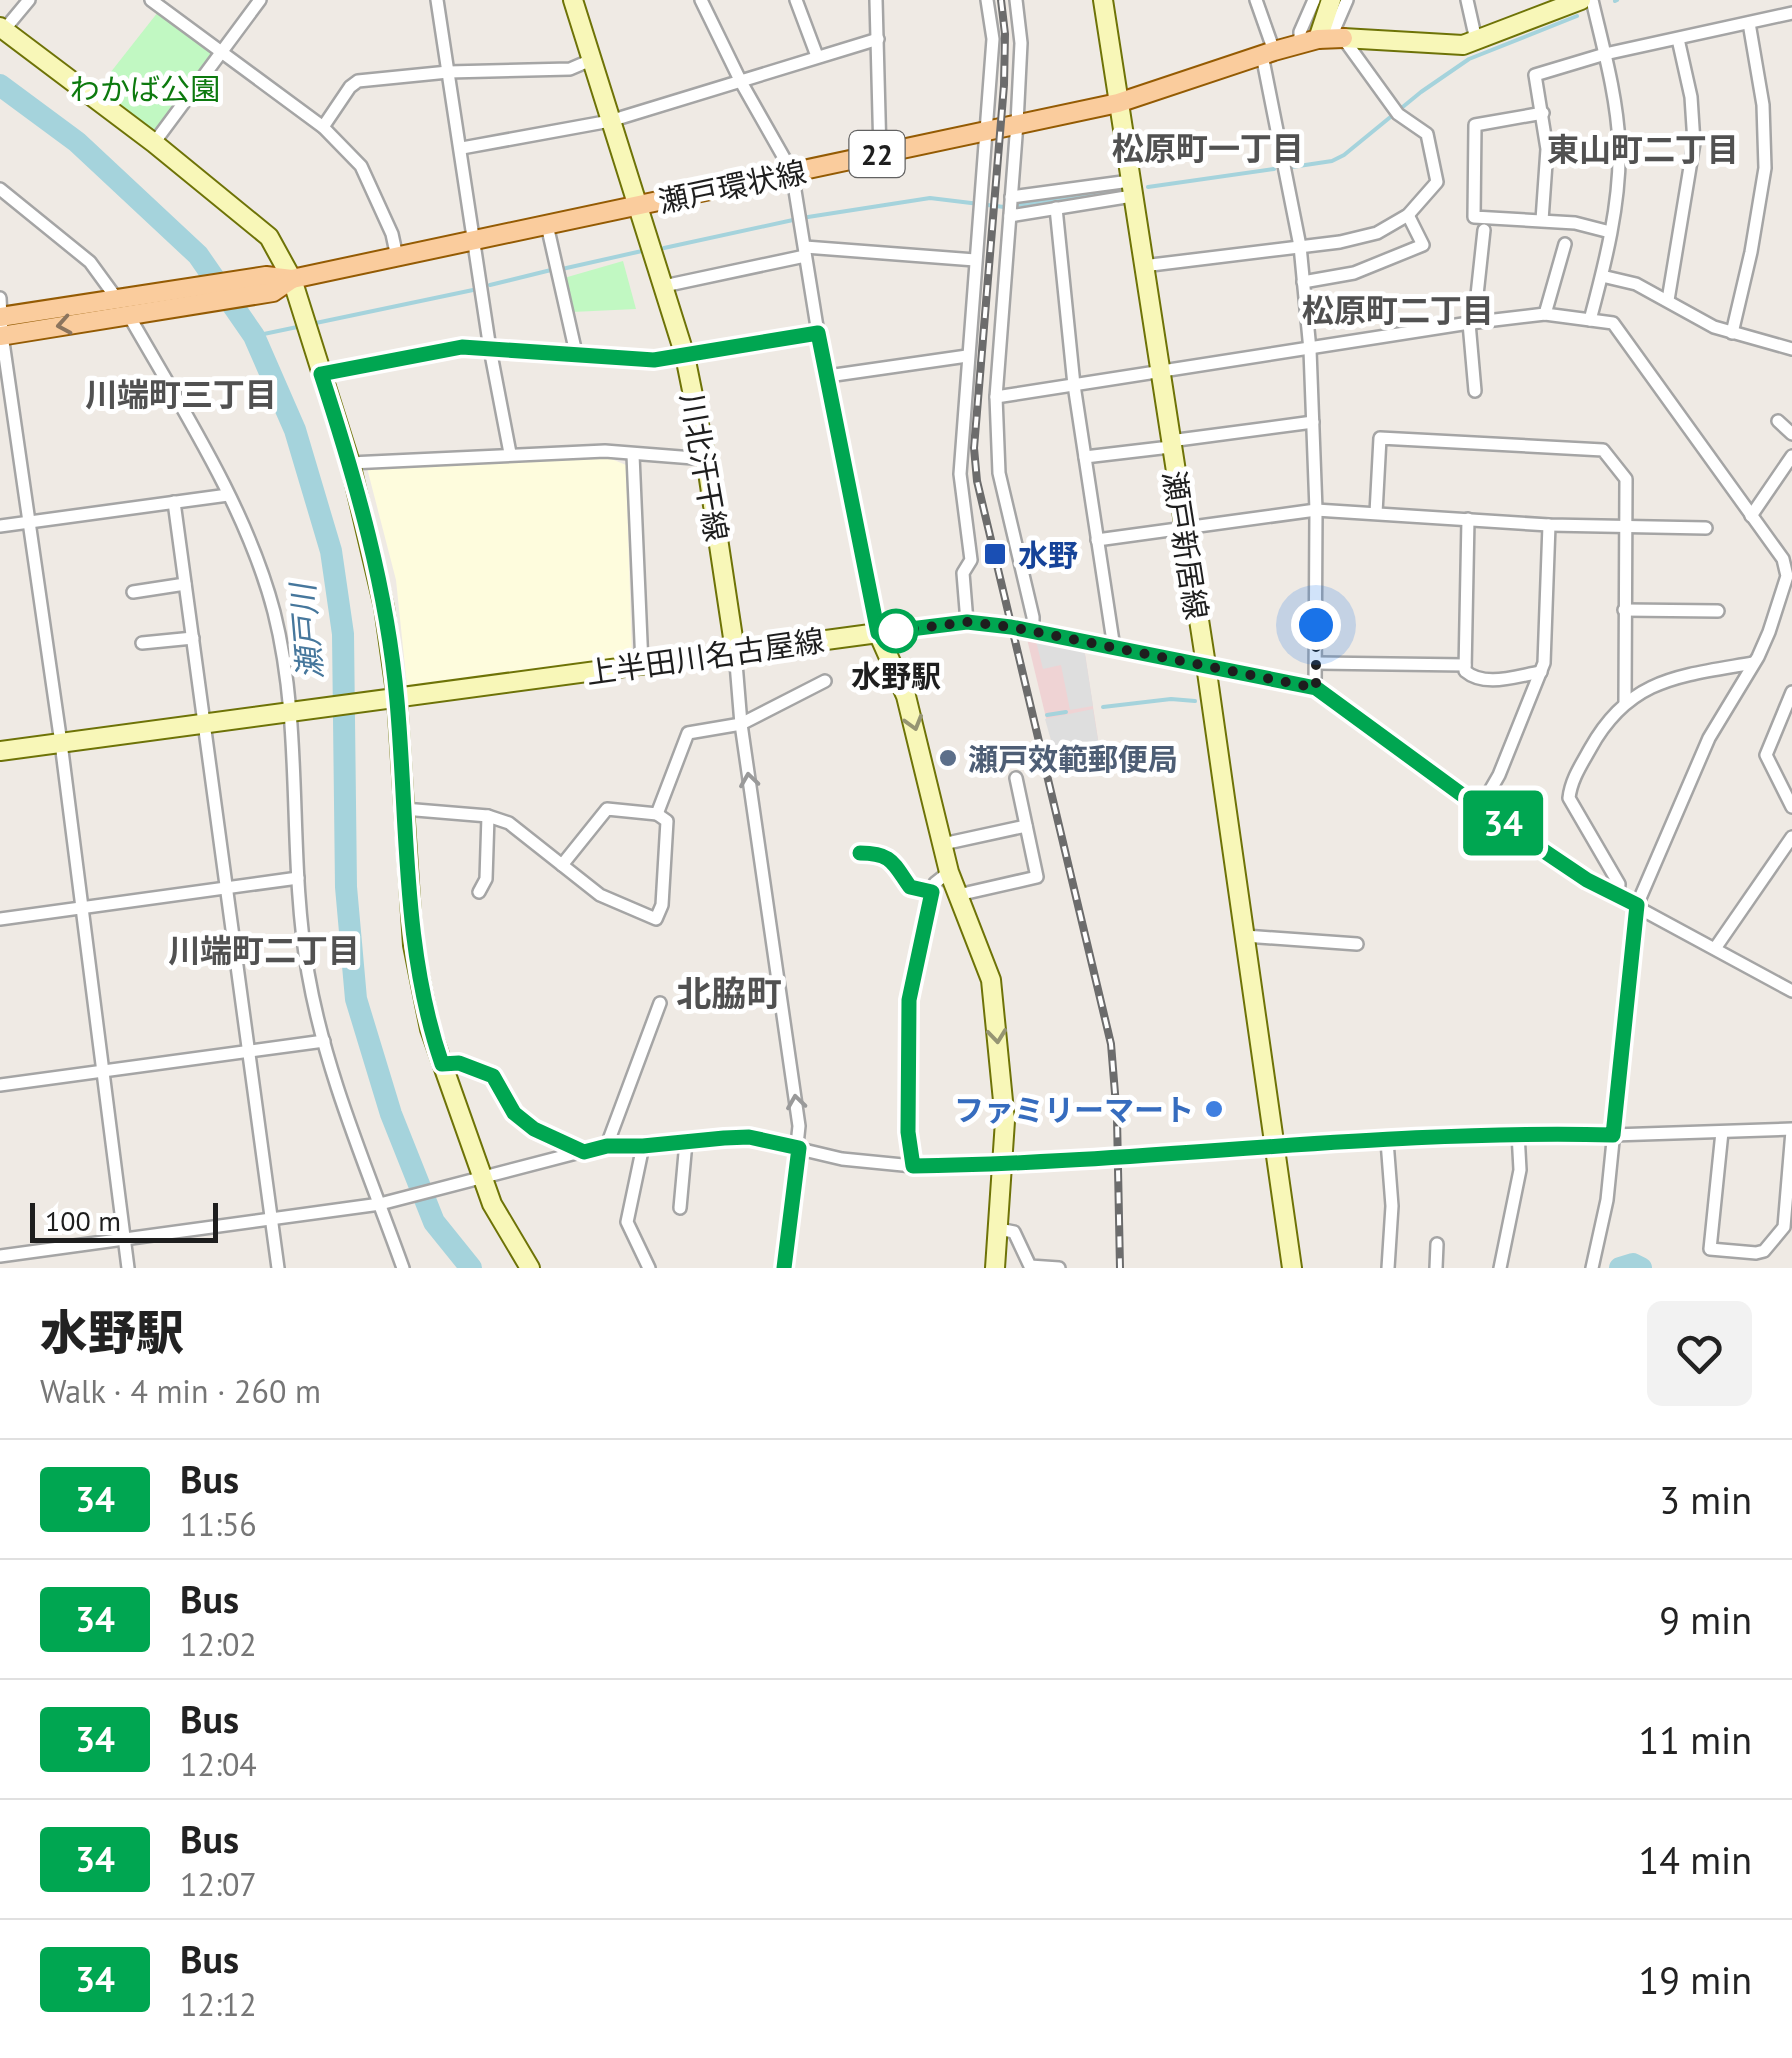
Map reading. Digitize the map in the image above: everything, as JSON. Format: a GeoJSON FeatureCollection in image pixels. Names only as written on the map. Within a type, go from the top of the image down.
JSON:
{"type":"FeatureCollection","features":[{"type":"Feature","properties":{"kind":"main road","name":"瀬戸環状線"},"geometry":{"type":"LineString","coordinates":[[1,320],[123,306],[266,276],[292,278],[397,257],[1118,102],[1268,53],[1323,40]]}},
{"type":"Feature","properties":{"kind":"street"},"geometry":{"type":"LineString","coordinates":[[29,0],[2,28],[269,237],[292,278],[350,462],[381,588],[397,699],[413,945],[430,1029],[492,1204],[530,1268]]}},
{"type":"Feature","properties":{"kind":"street"},"geometry":{"type":"LineString","coordinates":[[151,0],[163,4],[220,53],[323,126],[361,166],[392,234],[397,257]]}},
{"type":"Feature","properties":{"kind":"street"},"geometry":{"type":"LineString","coordinates":[[154,144],[261,0]]}},
{"type":"Feature","properties":{"kind":"street"},"geometry":{"type":"LineString","coordinates":[[438,0],[490,349],[510,454]]}},
{"type":"Feature","properties":{"kind":"street","name":"川北汗干線"},"geometry":{"type":"LineString","coordinates":[[573,0],[684,356],[706,459],[735,651]]}},
{"type":"Feature","properties":{"kind":"street"},"geometry":{"type":"LineString","coordinates":[[700,0],[792,172],[818,333],[878,633],[906,696],[948,872],[991,980],[1005,1121],[995,1268]]}},
{"type":"Feature","properties":{"kind":"street"},"geometry":{"type":"LineString","coordinates":[[796,0],[817,56]]}},
{"type":"Feature","properties":{"kind":"street"},"geometry":{"type":"LineString","coordinates":[[876,0],[880,154]]}},
{"type":"Feature","properties":{"kind":"street"},"geometry":{"type":"LineString","coordinates":[[967,622],[963,573],[971,560],[960,474],[993,39],[987,0]]}},
{"type":"Feature","properties":{"kind":"street"},"geometry":{"type":"LineString","coordinates":[[1016,0],[1021,43],[1017,123],[996,397],[999,473],[1033,617],[1032,634]]}},
{"type":"Feature","properties":{"kind":"street","name":"瀬戸新居線"},"geometry":{"type":"LineString","coordinates":[[1103,0],[1206,665],[1292,1268]]}},
{"type":"Feature","properties":{"kind":"street"},"geometry":{"type":"LineString","coordinates":[[1256,0],[1300,246],[1310,350],[1316,510],[1316,688]]}},
{"type":"Feature","properties":{"kind":"street"},"geometry":{"type":"LineString","coordinates":[[1314,0],[1300,32],[1323,40],[1463,45],[1580,0]]}},
{"type":"Feature","properties":{"kind":"street"},"geometry":{"type":"LineString","coordinates":[[1323,40],[1331,0]]}},
{"type":"Feature","properties":{"kind":"street"},"geometry":{"type":"LineString","coordinates":[[1323,40],[1347,0]]}},
{"type":"Feature","properties":{"kind":"street"},"geometry":{"type":"LineString","coordinates":[[1468,0],[1476,40]]}},
{"type":"Feature","properties":{"kind":"street"},"geometry":{"type":"LineString","coordinates":[[1590,320],[1610,232],[1619,148],[1592,0]]}},
{"type":"Feature","properties":{"kind":"street"},"geometry":{"type":"LineString","coordinates":[[1542,220],[1547,149],[1534,75],[1604,54],[1792,13]]}},
{"type":"Feature","properties":{"kind":"street"},"geometry":{"type":"LineString","coordinates":[[1732,333],[1765,168],[1763,105],[1748,23]]}},
{"type":"Feature","properties":{"kind":"street"},"geometry":{"type":"LineString","coordinates":[[462,148],[610,121],[878,39]]}},
{"type":"Feature","properties":{"kind":"street"},"geometry":{"type":"LineString","coordinates":[[1668,300],[1694,143],[1691,97],[1678,39]]}},
{"type":"Feature","properties":{"kind":"street"},"geometry":{"type":"LineString","coordinates":[[1143,266],[1340,242],[1377,233],[1408,215],[1437,182],[1427,134],[1395,110],[1323,40]]}},
{"type":"Feature","properties":{"kind":"street"},"geometry":{"type":"LineString","coordinates":[[323,126],[358,80],[448,72],[570,69],[591,60]]}},
{"type":"Feature","properties":{"kind":"street"},"geometry":{"type":"LineString","coordinates":[[1542,113],[1476,125],[1474,217],[1575,223],[1610,232]]}},
{"type":"Feature","properties":{"kind":"street"},"geometry":{"type":"LineString","coordinates":[[0,189],[90,262],[123,306],[228,495],[267,589],[292,710],[298,878],[308,971],[342,1108],[385,1203],[402,1268]]}},
{"type":"Feature","properties":{"kind":"street"},"geometry":{"type":"LineString","coordinates":[[1011,207],[1131,189]]}},
{"type":"Feature","properties":{"kind":"street"},"geometry":{"type":"LineString","coordinates":[[1011,207],[1056,208],[1131,189]]}},
{"type":"Feature","properties":{"kind":"street"},"geometry":{"type":"LineString","coordinates":[[1056,208],[1074,385],[1114,648]]}},
{"type":"Feature","properties":{"kind":"street"},"geometry":{"type":"LineString","coordinates":[[1304,282],[1354,273],[1423,245],[1408,215]]}},
{"type":"Feature","properties":{"kind":"street"},"geometry":{"type":"LineString","coordinates":[[547,225],[576,353]]}},
{"type":"Feature","properties":{"kind":"street"},"geometry":{"type":"LineString","coordinates":[[1475,391],[1472,323],[1484,230]]}},
{"type":"Feature","properties":{"kind":"street"},"geometry":{"type":"LineString","coordinates":[[1545,314],[1565,244]]}},
{"type":"Feature","properties":{"kind":"street"},"geometry":{"type":"LineString","coordinates":[[664,286],[805,252],[975,260]]}},
{"type":"Feature","properties":{"kind":"street"},"geometry":{"type":"LineString","coordinates":[[1602,276],[1636,284],[1714,327],[1792,349]]}},
{"type":"Feature","properties":{"kind":"street"},"geometry":{"type":"LineString","coordinates":[[996,397],[1545,314],[1613,323],[1789,565],[1769,632],[1709,738],[1637,905],[1607,1200],[1592,1268]]}},
{"type":"Feature","properties":{"kind":"street"},"geometry":{"type":"LineString","coordinates":[[1,320],[61,743],[128,1268]]}},
{"type":"Feature","properties":{"kind":"street"},"geometry":{"type":"LineString","coordinates":[[321,374],[462,347],[654,360],[818,333]]}},
{"type":"Feature","properties":{"kind":"street"},"geometry":{"type":"LineString","coordinates":[[828,376],[967,356]]}},
{"type":"Feature","properties":{"kind":"street"},"geometry":{"type":"LineString","coordinates":[[1778,421],[1792,434]]}},
{"type":"Feature","properties":{"kind":"street"},"geometry":{"type":"LineString","coordinates":[[1085,457],[1312,422]]}},
{"type":"Feature","properties":{"kind":"street"},"geometry":{"type":"LineString","coordinates":[[1376,513],[1380,438],[1603,450],[1626,478],[1625,703]]}},
{"type":"Feature","properties":{"kind":"street"},"geometry":{"type":"LineString","coordinates":[[350,462],[605,451],[706,459]]}},
{"type":"Feature","properties":{"kind":"street"},"geometry":{"type":"LineString","coordinates":[[633,455],[642,665]]}},
{"type":"Feature","properties":{"kind":"street"},"geometry":{"type":"LineString","coordinates":[[1751,516],[1792,456]]}},
{"type":"Feature","properties":{"kind":"street"},"geometry":{"type":"LineString","coordinates":[[0,526],[228,495]]}},
{"type":"Feature","properties":{"kind":"street"},"geometry":{"type":"LineString","coordinates":[[174,502],[278,1268]]}},
{"type":"Feature","properties":{"kind":"street"},"geometry":{"type":"LineString","coordinates":[[1098,540],[1316,510],[1548,525],[1706,528]]}},
{"type":"Feature","properties":{"kind":"street"},"geometry":{"type":"LineString","coordinates":[[1468,519],[1465,671],[1475,680],[1541,672]]}},
{"type":"Feature","properties":{"kind":"street"},"geometry":{"type":"LineString","coordinates":[[1480,808],[1499,775],[1544,662],[1548,525]]}},
{"type":"Feature","properties":{"kind":"street"},"geometry":{"type":"LineString","coordinates":[[132,592],[185,584]]}},
{"type":"Feature","properties":{"kind":"street"},"geometry":{"type":"LineString","coordinates":[[1624,610],[1718,610]]}},
{"type":"Feature","properties":{"kind":"street"},"geometry":{"type":"LineString","coordinates":[[878,633],[967,622],[1018,628],[1032,634],[1316,688],[1480,808],[1587,880],[1792,991]]}},
{"type":"Feature","properties":{"kind":"street","name":"上半田川名古屋線"},"geometry":{"type":"LineString","coordinates":[[0,750],[878,633]]}},
{"type":"Feature","properties":{"kind":"street"},"geometry":{"type":"LineString","coordinates":[[142,643],[192,638]]}},
{"type":"Feature","properties":{"kind":"street"},"geometry":{"type":"LineString","coordinates":[[735,651],[741,724],[800,1126],[784,1268]]}},
{"type":"Feature","properties":{"kind":"street"},"geometry":{"type":"LineString","coordinates":[[1317,663],[1465,665]]}},
{"type":"Feature","properties":{"kind":"street"},"geometry":{"type":"LineString","coordinates":[[1618,896],[1618,884],[1569,798],[1570,785],[1606,720],[1651,685],[1752,663]]}},
{"type":"Feature","properties":{"kind":"street"},"geometry":{"type":"LineString","coordinates":[[657,814],[688,732],[741,724],[824,681]]}},
{"type":"Feature","properties":{"kind":"street"},"geometry":{"type":"LineString","coordinates":[[1792,692],[1766,756],[1792,808]]}},
{"type":"Feature","properties":{"kind":"street"},"geometry":{"type":"LineString","coordinates":[[958,896],[1037,877],[1016,778]]}},
{"type":"Feature","properties":{"kind":"street"},"geometry":{"type":"LineString","coordinates":[[404,810],[434,809],[488,816],[509,823],[562,865],[600,894],[656,919],[662,905],[668,822],[657,814],[606,810],[562,865]]}},
{"type":"Feature","properties":{"kind":"street"},"geometry":{"type":"LineString","coordinates":[[479,892],[486,878],[488,816]]}},
{"type":"Feature","properties":{"kind":"street"},"geometry":{"type":"LineString","coordinates":[[942,844],[1026,826]]}},
{"type":"Feature","properties":{"kind":"street"},"geometry":{"type":"LineString","coordinates":[[1716,947],[1792,837]]}},
{"type":"Feature","properties":{"kind":"street"},"geometry":{"type":"LineString","coordinates":[[860,853],[889,857],[910,887],[932,892]]}},
{"type":"Feature","properties":{"kind":"street"},"geometry":{"type":"LineString","coordinates":[[913,1166],[908,1132],[909,1000],[932,892],[935,883],[948,872]]}},
{"type":"Feature","properties":{"kind":"street"},"geometry":{"type":"LineString","coordinates":[[0,918],[298,878]]}},
{"type":"Feature","properties":{"kind":"street"},"geometry":{"type":"LineString","coordinates":[[1245,936],[1357,944]]}},
{"type":"Feature","properties":{"kind":"street"},"geometry":{"type":"LineString","coordinates":[[607,1146],[660,1003]]}},
{"type":"Feature","properties":{"kind":"street"},"geometry":{"type":"LineString","coordinates":[[0,1085],[324,1041]]}},
{"type":"Feature","properties":{"kind":"street"},"geometry":{"type":"LineString","coordinates":[[442,1064],[459,1063],[493,1076],[514,1113],[534,1129],[584,1152]]}},
{"type":"Feature","properties":{"kind":"street"},"geometry":{"type":"LineString","coordinates":[[0,1256],[270,1222],[385,1203],[607,1146],[749,1137],[842,1159],[913,1166],[1002,1165],[1518,1133],[1613,1135],[1792,1130],[1788,1226],[1764,1251],[1710,1249],[1722,1132]]}},
{"type":"Feature","properties":{"kind":"street"},"geometry":{"type":"LineString","coordinates":[[1500,1268],[1520,1170],[1518,1133]]}},
{"type":"Feature","properties":{"kind":"street"},"geometry":{"type":"LineString","coordinates":[[1387,1141],[1392,1206],[1388,1268]]}},
{"type":"Feature","properties":{"kind":"street"},"geometry":{"type":"LineString","coordinates":[[680,1208],[686,1142]]}},
{"type":"Feature","properties":{"kind":"street"},"geometry":{"type":"LineString","coordinates":[[643,1146],[627,1222],[649,1268]]}},
{"type":"Feature","properties":{"kind":"street"},"geometry":{"type":"LineString","coordinates":[[998,1228],[1014,1232],[1030,1266],[1059,1268]]}},
{"type":"Feature","properties":{"kind":"street"},"geometry":{"type":"LineString","coordinates":[[1436,1268],[1437,1244]]}},
{"type":"Feature","properties":{"kind":"shaded area"},"geometry":{"type":"Polygon","coordinates":[[[604,456],[626,465],[632,657],[407,686],[396,580],[367,468],[604,456]]]}},
{"type":"Feature","properties":{"kind":"shaded area"},"geometry":{"type":"Polygon","coordinates":[[[1027,639],[1080,649],[1085,654],[1099,746],[1054,751],[1027,639]]]}},
{"type":"Feature","properties":{"kind":"shaded area"},"geometry":{"type":"Polygon","coordinates":[[[1036,641],[1080,649],[1085,654],[1093,706],[1070,710],[1061,665],[1043,669],[1036,641]]]}},
{"type":"Feature","properties":{"kind":"shaded area"},"geometry":{"type":"Polygon","coordinates":[[[1093,709],[1099,746],[1054,751],[1045,719],[1093,709]]]}},
{"type":"Feature","properties":{"kind":"green space","name":"わかば公園"},"geometry":{"type":"Polygon","coordinates":[[[158,12],[215,54],[152,139],[92,96],[158,12]]]}},
{"type":"Feature","properties":{"kind":"green space"},"geometry":{"type":"Polygon","coordinates":[[[623,261],[636,309],[572,312],[564,278],[623,261]]]}},
{"type":"Feature","properties":{"kind":"waterway"},"geometry":{"type":"LineString","coordinates":[[1292,167],[1332,161],[1344,155],[1421,92],[1469,59],[1577,16]]}},
{"type":"Feature","properties":{"kind":"waterway","name":"瀬戸川"},"geometry":{"type":"LineString","coordinates":[[0,85],[77,142],[198,255],[254,336],[295,430],[331,551],[343,634],[346,887],[356,999],[391,1114],[434,1222],[471,1268]]}},
{"type":"Feature","properties":{"kind":"waterway"},"geometry":{"type":"LineString","coordinates":[[1148,187],[1274,169]]}},
{"type":"Feature","properties":{"kind":"waterway"},"geometry":{"type":"LineString","coordinates":[[808,217],[930,198],[1004,207],[1116,191]]}},
{"type":"Feature","properties":{"kind":"waterway"},"geometry":{"type":"LineString","coordinates":[[664,248],[793,220]]}},
{"type":"Feature","properties":{"kind":"waterway"},"geometry":{"type":"LineString","coordinates":[[562,269],[642,251]]}},
{"type":"Feature","properties":{"kind":"waterway"},"geometry":{"type":"LineString","coordinates":[[490,285],[551,270]]}},
{"type":"Feature","properties":{"kind":"waterway"},"geometry":{"type":"LineString","coordinates":[[311,324],[473,290]]}},
{"type":"Feature","properties":{"kind":"waterway"},"geometry":{"type":"LineString","coordinates":[[254,336],[302,326]]}},
{"type":"Feature","properties":{"kind":"waterway"},"geometry":{"type":"LineString","coordinates":[[1103,707],[1171,699],[1195,701]]}},
{"type":"Feature","properties":{"kind":"waterway"},"geometry":{"type":"LineString","coordinates":[[1047,715],[1066,712]]}},
{"type":"Feature","properties":{"kind":"waterway"},"geometry":{"type":"LineString","coordinates":[[1620,1268],[1633,1264],[1641,1268]]}},
{"type":"Feature","properties":{"kind":"railway"},"geometry":{"type":"LineString","coordinates":[[1001,0],[1004,85],[974,448],[977,481],[1111,1044],[1117,1118],[1120,1268]]}},
{"type":"Feature","properties":{"kind":"bus line","name":"34"},"geometry":{"type":"LineString","coordinates":[[784,1268],[799,1148],[749,1137],[607,1146],[584,1152],[534,1129],[514,1113],[493,1076],[459,1063],[442,1064],[430,1029],[413,945],[397,699],[384,607],[350,462],[321,374],[462,347],[654,360],[818,333],[878,633],[967,622],[1011,627],[1316,688],[1480,808],[1587,880],[1637,905],[1613,1135],[1518,1133],[1274,1146],[1123,1159],[913,1166],[908,1132],[909,1000],[932,892],[910,887],[889,857],[860,853]]}},
{"type":"Feature","properties":{"kind":"place","name":"水野"},"geometry":{"type":"Point","coordinates":[995,554]}},
{"type":"Feature","properties":{"kind":"place","name":"水野駅"},"geometry":{"type":"Point","coordinates":[896,631]}},
{"type":"Feature","properties":{"kind":"place","name":"瀬戸效範郵便局"},"geometry":{"type":"Point","coordinates":[948,758]}},
{"type":"Feature","properties":{"kind":"place","name":"ファミリーマート"},"geometry":{"type":"Point","coordinates":[1214,1109]}},
{"type":"Feature","properties":{"kind":"district","name":"松原町一丁目"},"geometry":{"type":"Point","coordinates":[1208,148]}},
{"type":"Feature","properties":{"kind":"district","name":"東山町二丁目"},"geometry":{"type":"Point","coordinates":[1643,149]}},
{"type":"Feature","properties":{"kind":"district","name":"松原町二丁目"},"geometry":{"type":"Point","coordinates":[1398,310]}},
{"type":"Feature","properties":{"kind":"district","name":"川端町三丁目"},"geometry":{"type":"Point","coordinates":[181,394]}},
{"type":"Feature","properties":{"kind":"district","name":"川端町二丁目"},"geometry":{"type":"Point","coordinates":[264,950]}},
{"type":"Feature","properties":{"kind":"district","name":"北脇町"},"geometry":{"type":"Point","coordinates":[729,993]}},
{"type":"Feature","properties":{"kind":"route"},"geometry":{"type":"LineString","coordinates":[[896,631],[967,622],[1011,627],[1316,688],[1316,625]]}}]}
